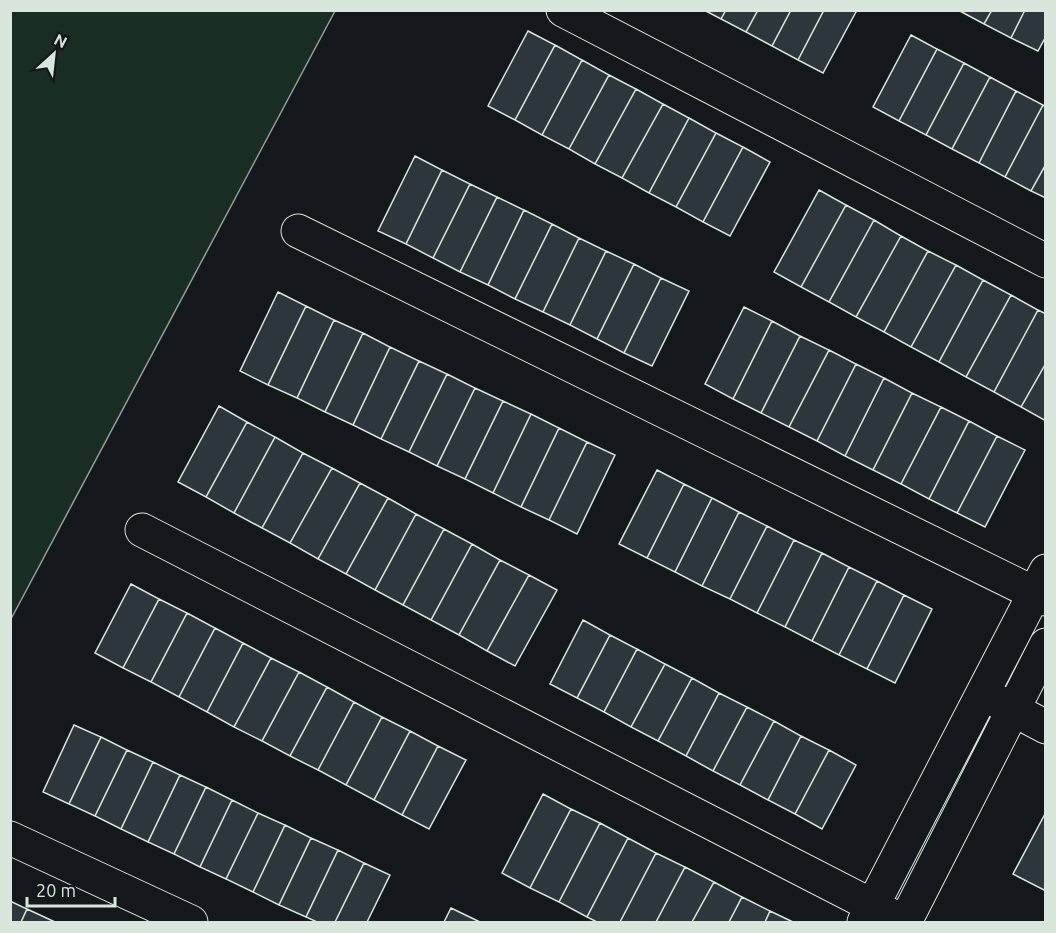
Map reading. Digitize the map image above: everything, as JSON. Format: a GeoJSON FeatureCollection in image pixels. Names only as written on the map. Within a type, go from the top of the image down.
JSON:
{"type":"FeatureCollection","features":[{"type":"Feature","properties":{"kind":"street"},"geometry":{"type":"LineString","coordinates":[[563,10],[1046,261]]}},
{"type":"Feature","properties":{"kind":"street"},"geometry":{"type":"LineString","coordinates":[[298,231],[1042,588],[983,694],[868,914]]}},
{"type":"Feature","properties":{"kind":"street"},"geometry":{"type":"LineString","coordinates":[[142,530],[868,914],[904,922],[1046,645]]}},
{"type":"Feature","properties":{"kind":"street"},"geometry":{"type":"LineString","coordinates":[[983,694],[1046,727]]}},
{"type":"Feature","properties":{"kind":"street"},"geometry":{"type":"LineString","coordinates":[[10,838],[191,922]]}},
{"type":"Feature","properties":{"kind":"green space"},"geometry":{"type":"Polygon","coordinates":[[[10,11],[335,11],[11,619],[10,11]]]}},
{"type":"Feature","properties":{"kind":"building"},"geometry":{"type":"Polygon","coordinates":[[[704,10],[726,10],[721,19],[704,10]]]}},
{"type":"Feature","properties":{"kind":"building"},"geometry":{"type":"Polygon","coordinates":[[[726,10],[758,10],[746,32],[721,19],[726,10]]]}},
{"type":"Feature","properties":{"kind":"building"},"geometry":{"type":"Polygon","coordinates":[[[758,10],[791,10],[772,46],[746,32],[758,10]]]}},
{"type":"Feature","properties":{"kind":"building"},"geometry":{"type":"Polygon","coordinates":[[[791,10],[824,10],[798,60],[772,46],[791,10]]]}},
{"type":"Feature","properties":{"kind":"building"},"geometry":{"type":"Polygon","coordinates":[[[824,10],[857,10],[823,73],[798,60],[824,10]]]}},
{"type":"Feature","properties":{"kind":"building"},"geometry":{"type":"Polygon","coordinates":[[[958,10],[992,10],[984,24],[958,10]]]}},
{"type":"Feature","properties":{"kind":"building"},"geometry":{"type":"Polygon","coordinates":[[[992,10],[1025,10],[1011,38],[984,24],[992,10]]]}},
{"type":"Feature","properties":{"kind":"building"},"geometry":{"type":"Polygon","coordinates":[[[1025,10],[1046,10],[1046,36],[1038,51],[1011,38],[1025,10]]]}},
{"type":"Feature","properties":{"kind":"building"},"geometry":{"type":"Polygon","coordinates":[[[528,31],[555,45],[515,120],[488,106],[528,31]]]}},
{"type":"Feature","properties":{"kind":"building"},"geometry":{"type":"Polygon","coordinates":[[[911,35],[937,49],[899,121],[873,107],[911,35]]]}},
{"type":"Feature","properties":{"kind":"building"},"geometry":{"type":"Polygon","coordinates":[[[555,45],[582,60],[542,135],[515,120],[555,45]]]}},
{"type":"Feature","properties":{"kind":"building"},"geometry":{"type":"Polygon","coordinates":[[[937,49],[964,63],[926,135],[899,121],[937,49]]]}},
{"type":"Feature","properties":{"kind":"building"},"geometry":{"type":"Polygon","coordinates":[[[582,60],[609,75],[569,149],[542,135],[582,60]]]}},
{"type":"Feature","properties":{"kind":"building"},"geometry":{"type":"Polygon","coordinates":[[[964,63],[990,77],[952,149],[926,135],[964,63]]]}},
{"type":"Feature","properties":{"kind":"building"},"geometry":{"type":"Polygon","coordinates":[[[609,75],[636,89],[595,164],[569,149],[609,75]]]}},
{"type":"Feature","properties":{"kind":"building"},"geometry":{"type":"Polygon","coordinates":[[[990,77],[1016,91],[979,163],[952,149],[990,77]]]}},
{"type":"Feature","properties":{"kind":"building"},"geometry":{"type":"Polygon","coordinates":[[[636,89],[663,104],[622,178],[595,164],[636,89]]]}},
{"type":"Feature","properties":{"kind":"building"},"geometry":{"type":"Polygon","coordinates":[[[1016,91],[1043,105],[1005,177],[979,163],[1016,91]]]}},
{"type":"Feature","properties":{"kind":"building"},"geometry":{"type":"Polygon","coordinates":[[[663,104],[689,118],[649,193],[622,178],[663,104]]]}},
{"type":"Feature","properties":{"kind":"building"},"geometry":{"type":"Polygon","coordinates":[[[1043,105],[1046,107],[1046,164],[1031,191],[1005,177],[1043,105]]]}},
{"type":"Feature","properties":{"kind":"building"},"geometry":{"type":"Polygon","coordinates":[[[689,118],[716,133],[676,207],[649,193],[689,118]]]}},
{"type":"Feature","properties":{"kind":"building"},"geometry":{"type":"Polygon","coordinates":[[[716,133],[743,147],[703,222],[676,207],[716,133]]]}},
{"type":"Feature","properties":{"kind":"building"},"geometry":{"type":"Polygon","coordinates":[[[743,147],[770,162],[730,236],[703,222],[743,147]]]}},
{"type":"Feature","properties":{"kind":"building"},"geometry":{"type":"Polygon","coordinates":[[[415,156],[442,170],[406,244],[378,231],[415,156]]]}},
{"type":"Feature","properties":{"kind":"building"},"geometry":{"type":"Polygon","coordinates":[[[1046,164],[1046,198],[1031,191],[1046,164]]]}},
{"type":"Feature","properties":{"kind":"building"},"geometry":{"type":"Polygon","coordinates":[[[442,170],[470,184],[433,258],[406,244],[442,170]]]}},
{"type":"Feature","properties":{"kind":"building"},"geometry":{"type":"Polygon","coordinates":[[[470,184],[497,197],[460,272],[433,258],[470,184]]]}},
{"type":"Feature","properties":{"kind":"building"},"geometry":{"type":"Polygon","coordinates":[[[819,190],[846,205],[801,287],[774,272],[819,190]]]}},
{"type":"Feature","properties":{"kind":"building"},"geometry":{"type":"Polygon","coordinates":[[[497,197],[524,210],[488,285],[460,272],[497,197]]]}},
{"type":"Feature","properties":{"kind":"building"},"geometry":{"type":"Polygon","coordinates":[[[846,205],[874,220],[829,302],[801,287],[846,205]]]}},
{"type":"Feature","properties":{"kind":"building"},"geometry":{"type":"Polygon","coordinates":[[[524,210],[552,224],[515,299],[488,285],[524,210]]]}},
{"type":"Feature","properties":{"kind":"building"},"geometry":{"type":"Polygon","coordinates":[[[874,220],[901,236],[856,317],[829,302],[874,220]]]}},
{"type":"Feature","properties":{"kind":"building"},"geometry":{"type":"Polygon","coordinates":[[[552,224],[579,238],[543,312],[515,299],[552,224]]]}},
{"type":"Feature","properties":{"kind":"building"},"geometry":{"type":"Polygon","coordinates":[[[901,236],[928,251],[884,332],[856,317],[901,236]]]}},
{"type":"Feature","properties":{"kind":"building"},"geometry":{"type":"Polygon","coordinates":[[[579,238],[606,251],[570,325],[543,312],[579,238]]]}},
{"type":"Feature","properties":{"kind":"building"},"geometry":{"type":"Polygon","coordinates":[[[606,251],[634,264],[597,339],[570,325],[606,251]]]}},
{"type":"Feature","properties":{"kind":"building"},"geometry":{"type":"Polygon","coordinates":[[[928,251],[956,265],[911,347],[884,332],[928,251]]]}},
{"type":"Feature","properties":{"kind":"building"},"geometry":{"type":"Polygon","coordinates":[[[634,264],[661,278],[624,353],[597,339],[634,264]]]}},
{"type":"Feature","properties":{"kind":"building"},"geometry":{"type":"Polygon","coordinates":[[[956,265],[983,280],[939,362],[911,347],[956,265]]]}},
{"type":"Feature","properties":{"kind":"building"},"geometry":{"type":"Polygon","coordinates":[[[661,278],[689,291],[652,366],[624,353],[661,278]]]}},
{"type":"Feature","properties":{"kind":"building"},"geometry":{"type":"Polygon","coordinates":[[[983,280],[1011,295],[966,377],[939,362],[983,280]]]}},
{"type":"Feature","properties":{"kind":"building"},"geometry":{"type":"Polygon","coordinates":[[[278,292],[306,306],[268,385],[240,371],[278,292]]]}},
{"type":"Feature","properties":{"kind":"building"},"geometry":{"type":"Polygon","coordinates":[[[1011,295],[1038,310],[994,392],[966,377],[1011,295]]]}},
{"type":"Feature","properties":{"kind":"building"},"geometry":{"type":"Polygon","coordinates":[[[306,306],[334,320],[297,398],[268,385],[306,306]]]}},
{"type":"Feature","properties":{"kind":"building"},"geometry":{"type":"Polygon","coordinates":[[[744,307],[772,321],[733,399],[705,384],[744,307]]]}},
{"type":"Feature","properties":{"kind":"building"},"geometry":{"type":"Polygon","coordinates":[[[1038,310],[1046,314],[1046,363],[1021,407],[994,392],[1038,310]]]}},
{"type":"Feature","properties":{"kind":"building"},"geometry":{"type":"Polygon","coordinates":[[[334,320],[363,333],[325,412],[297,398],[334,320]]]}},
{"type":"Feature","properties":{"kind":"building"},"geometry":{"type":"Polygon","coordinates":[[[772,321],[800,336],[761,413],[733,399],[772,321]]]}},
{"type":"Feature","properties":{"kind":"building"},"geometry":{"type":"Polygon","coordinates":[[[363,333],[390,347],[353,425],[325,412],[363,333]]]}},
{"type":"Feature","properties":{"kind":"building"},"geometry":{"type":"Polygon","coordinates":[[[800,336],[829,350],[789,427],[761,413],[800,336]]]}},
{"type":"Feature","properties":{"kind":"building"},"geometry":{"type":"Polygon","coordinates":[[[390,347],[419,361],[381,439],[353,425],[390,347]]]}},
{"type":"Feature","properties":{"kind":"building"},"geometry":{"type":"Polygon","coordinates":[[[829,350],[856,364],[817,441],[789,427],[829,350]]]}},
{"type":"Feature","properties":{"kind":"building"},"geometry":{"type":"Polygon","coordinates":[[[419,361],[447,374],[409,452],[381,439],[419,361]]]}},
{"type":"Feature","properties":{"kind":"building"},"geometry":{"type":"Polygon","coordinates":[[[1046,363],[1046,421],[1021,407],[1046,363]]]}},
{"type":"Feature","properties":{"kind":"building"},"geometry":{"type":"Polygon","coordinates":[[[856,364],[884,378],[845,456],[817,441],[856,364]]]}},
{"type":"Feature","properties":{"kind":"building"},"geometry":{"type":"Polygon","coordinates":[[[447,374],[475,388],[437,466],[409,452],[447,374]]]}},
{"type":"Feature","properties":{"kind":"building"},"geometry":{"type":"Polygon","coordinates":[[[884,378],[912,393],[873,470],[845,456],[884,378]]]}},
{"type":"Feature","properties":{"kind":"building"},"geometry":{"type":"Polygon","coordinates":[[[475,388],[503,401],[465,479],[437,466],[475,388]]]}},
{"type":"Feature","properties":{"kind":"building"},"geometry":{"type":"Polygon","coordinates":[[[912,393],[941,407],[901,484],[873,470],[912,393]]]}},
{"type":"Feature","properties":{"kind":"building"},"geometry":{"type":"Polygon","coordinates":[[[503,401],[531,414],[493,493],[465,479],[503,401]]]}},
{"type":"Feature","properties":{"kind":"building"},"geometry":{"type":"Polygon","coordinates":[[[219,406],[247,422],[206,497],[178,482],[219,406]]]}},
{"type":"Feature","properties":{"kind":"building"},"geometry":{"type":"Polygon","coordinates":[[[941,407],[969,421],[929,499],[901,484],[941,407]]]}},
{"type":"Feature","properties":{"kind":"building"},"geometry":{"type":"Polygon","coordinates":[[[531,414],[559,428],[521,507],[493,493],[531,414]]]}},
{"type":"Feature","properties":{"kind":"building"},"geometry":{"type":"Polygon","coordinates":[[[969,421],[997,436],[957,513],[929,499],[969,421]]]}},
{"type":"Feature","properties":{"kind":"building"},"geometry":{"type":"Polygon","coordinates":[[[247,422],[275,437],[234,513],[206,497],[247,422]]]}},
{"type":"Feature","properties":{"kind":"building"},"geometry":{"type":"Polygon","coordinates":[[[559,428],[587,442],[549,520],[521,507],[559,428]]]}},
{"type":"Feature","properties":{"kind":"building"},"geometry":{"type":"Polygon","coordinates":[[[997,436],[1025,450],[985,527],[957,513],[997,436]]]}},
{"type":"Feature","properties":{"kind":"building"},"geometry":{"type":"Polygon","coordinates":[[[275,437],[303,453],[262,528],[234,513],[275,437]]]}},
{"type":"Feature","properties":{"kind":"building"},"geometry":{"type":"Polygon","coordinates":[[[587,442],[615,455],[577,534],[549,520],[587,442]]]}},
{"type":"Feature","properties":{"kind":"building"},"geometry":{"type":"Polygon","coordinates":[[[303,453],[332,468],[290,543],[262,528],[303,453]]]}},
{"type":"Feature","properties":{"kind":"building"},"geometry":{"type":"Polygon","coordinates":[[[332,468],[360,483],[318,559],[290,543],[332,468]]]}},
{"type":"Feature","properties":{"kind":"building"},"geometry":{"type":"Polygon","coordinates":[[[657,470],[684,484],[647,558],[619,544],[657,470]]]}},
{"type":"Feature","properties":{"kind":"building"},"geometry":{"type":"Polygon","coordinates":[[[360,483],[388,498],[346,574],[318,559],[360,483]]]}},
{"type":"Feature","properties":{"kind":"building"},"geometry":{"type":"Polygon","coordinates":[[[684,484],[712,498],[675,572],[647,558],[684,484]]]}},
{"type":"Feature","properties":{"kind":"building"},"geometry":{"type":"Polygon","coordinates":[[[388,498],[416,514],[375,590],[346,574],[388,498]]]}},
{"type":"Feature","properties":{"kind":"building"},"geometry":{"type":"Polygon","coordinates":[[[712,498],[739,512],[702,586],[675,572],[712,498]]]}},
{"type":"Feature","properties":{"kind":"building"},"geometry":{"type":"Polygon","coordinates":[[[739,512],[767,526],[730,599],[702,586],[739,512]]]}},
{"type":"Feature","properties":{"kind":"building"},"geometry":{"type":"Polygon","coordinates":[[[416,514],[444,529],[403,605],[375,590],[416,514]]]}},
{"type":"Feature","properties":{"kind":"building"},"geometry":{"type":"Polygon","coordinates":[[[767,526],[794,540],[757,613],[730,599],[767,526]]]}},
{"type":"Feature","properties":{"kind":"building"},"geometry":{"type":"Polygon","coordinates":[[[444,529],[472,544],[431,620],[403,605],[444,529]]]}},
{"type":"Feature","properties":{"kind":"building"},"geometry":{"type":"Polygon","coordinates":[[[794,540],[822,553],[785,627],[757,613],[794,540]]]}},
{"type":"Feature","properties":{"kind":"building"},"geometry":{"type":"Polygon","coordinates":[[[472,544],[500,560],[459,635],[431,620],[472,544]]]}},
{"type":"Feature","properties":{"kind":"building"},"geometry":{"type":"Polygon","coordinates":[[[822,553],[849,567],[812,641],[785,627],[822,553]]]}},
{"type":"Feature","properties":{"kind":"building"},"geometry":{"type":"Polygon","coordinates":[[[500,560],[529,575],[487,651],[459,635],[500,560]]]}},
{"type":"Feature","properties":{"kind":"building"},"geometry":{"type":"Polygon","coordinates":[[[849,567],[877,581],[839,655],[812,641],[849,567]]]}},
{"type":"Feature","properties":{"kind":"building"},"geometry":{"type":"Polygon","coordinates":[[[529,575],[557,590],[515,666],[487,651],[529,575]]]}},
{"type":"Feature","properties":{"kind":"building"},"geometry":{"type":"Polygon","coordinates":[[[877,581],[904,595],[867,669],[839,655],[877,581]]]}},
{"type":"Feature","properties":{"kind":"building"},"geometry":{"type":"Polygon","coordinates":[[[131,584],[159,599],[123,668],[95,653],[131,584]]]}},
{"type":"Feature","properties":{"kind":"building"},"geometry":{"type":"Polygon","coordinates":[[[904,595],[932,609],[895,683],[867,669],[904,595]]]}},
{"type":"Feature","properties":{"kind":"building"},"geometry":{"type":"Polygon","coordinates":[[[159,599],[187,613],[151,682],[123,668],[159,599]]]}},
{"type":"Feature","properties":{"kind":"building"},"geometry":{"type":"Polygon","coordinates":[[[187,613],[215,628],[179,697],[151,682],[187,613]]]}},
{"type":"Feature","properties":{"kind":"building"},"geometry":{"type":"Polygon","coordinates":[[[583,620],[610,635],[577,698],[550,684],[583,620]]]}},
{"type":"Feature","properties":{"kind":"building"},"geometry":{"type":"Polygon","coordinates":[[[215,628],[243,643],[207,712],[179,697],[215,628]]]}},
{"type":"Feature","properties":{"kind":"building"},"geometry":{"type":"Polygon","coordinates":[[[610,635],[637,649],[604,712],[577,698],[610,635]]]}},
{"type":"Feature","properties":{"kind":"building"},"geometry":{"type":"Polygon","coordinates":[[[243,643],[271,658],[234,727],[207,712],[243,643]]]}},
{"type":"Feature","properties":{"kind":"building"},"geometry":{"type":"Polygon","coordinates":[[[637,649],[665,664],[631,727],[604,712],[637,649]]]}},
{"type":"Feature","properties":{"kind":"building"},"geometry":{"type":"Polygon","coordinates":[[[271,658],[299,672],[262,741],[234,727],[271,658]]]}},
{"type":"Feature","properties":{"kind":"building"},"geometry":{"type":"Polygon","coordinates":[[[665,664],[692,678],[658,741],[631,727],[665,664]]]}},
{"type":"Feature","properties":{"kind":"building"},"geometry":{"type":"Polygon","coordinates":[[[299,672],[327,687],[290,756],[262,741],[299,672]]]}},
{"type":"Feature","properties":{"kind":"building"},"geometry":{"type":"Polygon","coordinates":[[[692,678],[719,693],[686,756],[658,741],[692,678]]]}},
{"type":"Feature","properties":{"kind":"building"},"geometry":{"type":"Polygon","coordinates":[[[327,687],[354,702],[318,770],[290,756],[327,687]]]}},
{"type":"Feature","properties":{"kind":"building"},"geometry":{"type":"Polygon","coordinates":[[[719,693],[747,707],[713,771],[686,756],[719,693]]]}},
{"type":"Feature","properties":{"kind":"building"},"geometry":{"type":"Polygon","coordinates":[[[354,702],[382,717],[346,785],[318,770],[354,702]]]}},
{"type":"Feature","properties":{"kind":"building"},"geometry":{"type":"Polygon","coordinates":[[[747,707],[774,721],[740,785],[713,771],[747,707]]]}},
{"type":"Feature","properties":{"kind":"building"},"geometry":{"type":"Polygon","coordinates":[[[382,717],[410,731],[374,800],[346,785],[382,717]]]}},
{"type":"Feature","properties":{"kind":"building"},"geometry":{"type":"Polygon","coordinates":[[[774,721],[801,736],[768,800],[740,785],[774,721]]]}},
{"type":"Feature","properties":{"kind":"building"},"geometry":{"type":"Polygon","coordinates":[[[74,725],[101,737],[69,804],[43,792],[74,725]]]}},
{"type":"Feature","properties":{"kind":"building"},"geometry":{"type":"Polygon","coordinates":[[[410,731],[438,746],[402,815],[374,800],[410,731]]]}},
{"type":"Feature","properties":{"kind":"building"},"geometry":{"type":"Polygon","coordinates":[[[801,736],[829,750],[795,814],[768,800],[801,736]]]}},
{"type":"Feature","properties":{"kind":"building"},"geometry":{"type":"Polygon","coordinates":[[[101,737],[127,750],[95,816],[69,804],[101,737]]]}},
{"type":"Feature","properties":{"kind":"building"},"geometry":{"type":"Polygon","coordinates":[[[438,746],[466,760],[429,829],[402,815],[438,746]]]}},
{"type":"Feature","properties":{"kind":"building"},"geometry":{"type":"Polygon","coordinates":[[[127,750],[153,762],[121,829],[95,816],[127,750]]]}},
{"type":"Feature","properties":{"kind":"building"},"geometry":{"type":"Polygon","coordinates":[[[829,750],[856,765],[822,829],[795,814],[829,750]]]}},
{"type":"Feature","properties":{"kind":"building"},"geometry":{"type":"Polygon","coordinates":[[[153,762],[180,775],[148,842],[121,829],[153,762]]]}},
{"type":"Feature","properties":{"kind":"building"},"geometry":{"type":"Polygon","coordinates":[[[180,775],[206,787],[174,854],[148,842],[180,775]]]}},
{"type":"Feature","properties":{"kind":"building"},"geometry":{"type":"Polygon","coordinates":[[[206,787],[232,800],[200,867],[174,854],[206,787]]]}},
{"type":"Feature","properties":{"kind":"building"},"geometry":{"type":"Polygon","coordinates":[[[543,794],[571,809],[530,888],[502,873],[543,794]]]}},
{"type":"Feature","properties":{"kind":"building"},"geometry":{"type":"Polygon","coordinates":[[[232,800],[258,813],[226,879],[200,867],[232,800]]]}},
{"type":"Feature","properties":{"kind":"building"},"geometry":{"type":"Polygon","coordinates":[[[571,809],[600,823],[559,902],[530,888],[571,809]]]}},
{"type":"Feature","properties":{"kind":"building"},"geometry":{"type":"Polygon","coordinates":[[[1046,812],[1046,891],[1013,874],[1046,812]]]}},
{"type":"Feature","properties":{"kind":"building"},"geometry":{"type":"Polygon","coordinates":[[[258,813],[285,825],[253,892],[226,879],[258,813]]]}},
{"type":"Feature","properties":{"kind":"building"},"geometry":{"type":"Polygon","coordinates":[[[600,823],[628,838],[587,917],[559,902],[600,823]]]}},
{"type":"Feature","properties":{"kind":"building"},"geometry":{"type":"Polygon","coordinates":[[[285,825],[311,838],[279,905],[253,892],[285,825]]]}},
{"type":"Feature","properties":{"kind":"building"},"geometry":{"type":"Polygon","coordinates":[[[311,838],[338,850],[306,917],[279,905],[311,838]]]}},
{"type":"Feature","properties":{"kind":"building"},"geometry":{"type":"Polygon","coordinates":[[[628,838],[656,853],[620,922],[597,922],[587,917],[628,838]]]}},
{"type":"Feature","properties":{"kind":"building"},"geometry":{"type":"Polygon","coordinates":[[[338,850],[364,863],[335,922],[317,922],[306,917],[338,850]]]}},
{"type":"Feature","properties":{"kind":"building"},"geometry":{"type":"Polygon","coordinates":[[[656,853],[685,867],[656,922],[620,922],[656,853]]]}},
{"type":"Feature","properties":{"kind":"building"},"geometry":{"type":"Polygon","coordinates":[[[364,863],[390,875],[367,922],[335,922],[364,863]]]}},
{"type":"Feature","properties":{"kind":"building"},"geometry":{"type":"Polygon","coordinates":[[[685,867],[714,882],[692,922],[656,922],[685,867]]]}},
{"type":"Feature","properties":{"kind":"building"},"geometry":{"type":"Polygon","coordinates":[[[714,882],[742,897],[729,922],[692,922],[714,882]]]}},
{"type":"Feature","properties":{"kind":"building"},"geometry":{"type":"Polygon","coordinates":[[[742,897],[770,911],[765,922],[729,922],[742,897]]]}},
{"type":"Feature","properties":{"kind":"building"},"geometry":{"type":"Polygon","coordinates":[[[10,901],[27,909],[21,922],[10,922],[10,901]]]}},
{"type":"Feature","properties":{"kind":"building"},"geometry":{"type":"Polygon","coordinates":[[[451,908],[480,922],[444,922],[451,908]]]}},
{"type":"Feature","properties":{"kind":"building"},"geometry":{"type":"Polygon","coordinates":[[[27,909],[55,922],[21,922],[27,909]]]}},
{"type":"Feature","properties":{"kind":"building"},"geometry":{"type":"Polygon","coordinates":[[[770,911],[793,922],[765,922],[770,911]]]}}]}
